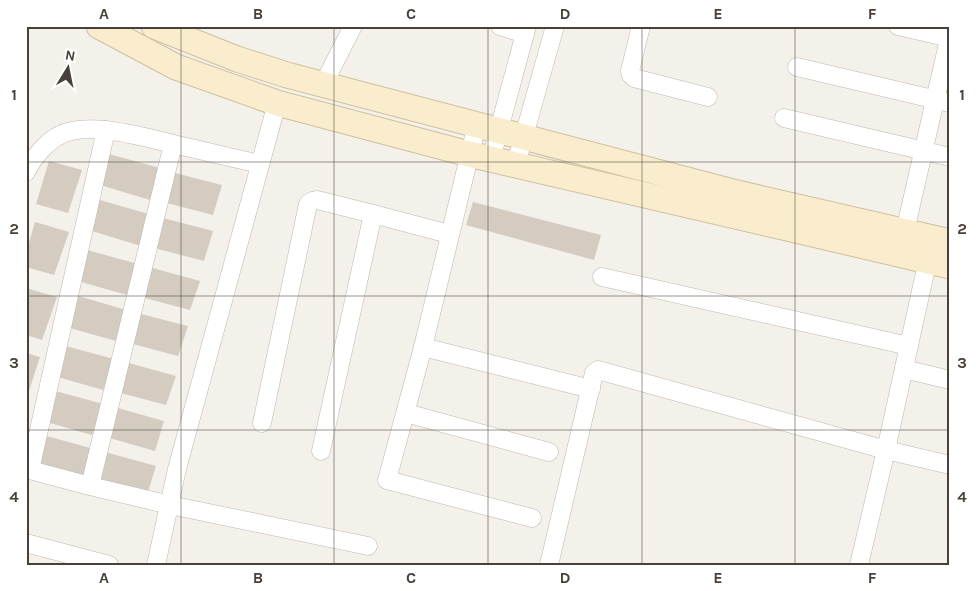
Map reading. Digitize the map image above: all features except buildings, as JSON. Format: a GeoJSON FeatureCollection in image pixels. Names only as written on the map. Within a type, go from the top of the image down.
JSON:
{"type":"FeatureCollection","features":[{"type":"Feature","properties":{"kind":"street"},"geometry":{"type":"LineString","coordinates":[[99,26],[176,67],[277,103],[480,156],[940,251]]}},
{"type":"Feature","properties":{"kind":"street"},"geometry":{"type":"LineString","coordinates":[[323,85],[353,26]]}},
{"type":"Feature","properties":{"kind":"street"},"geometry":{"type":"LineString","coordinates":[[500,26],[526,30],[488,127],[480,156],[450,234],[423,347],[387,480],[532,518]]}},
{"type":"Feature","properties":{"kind":"street"},"geometry":{"type":"LineString","coordinates":[[516,164],[555,26]]}},
{"type":"Feature","properties":{"kind":"street"},"geometry":{"type":"LineString","coordinates":[[641,26],[631,75],[634,78],[708,97]]}},
{"type":"Feature","properties":{"kind":"street"},"geometry":{"type":"LineString","coordinates":[[898,26],[950,37],[942,101],[923,151],[905,231]]}},
{"type":"Feature","properties":{"kind":"street"},"geometry":{"type":"LineString","coordinates":[[156,27],[237,59],[323,85],[727,191],[905,231],[940,251]]}},
{"type":"Feature","properties":{"kind":"street"},"geometry":{"type":"LineString","coordinates":[[797,67],[942,101]]}},
{"type":"Feature","properties":{"kind":"street"},"geometry":{"type":"LineString","coordinates":[[156,565],[180,460],[277,103]]}},
{"type":"Feature","properties":{"kind":"street"},"geometry":{"type":"LineString","coordinates":[[784,118],[950,157]]}},
{"type":"Feature","properties":{"kind":"street"},"geometry":{"type":"LineString","coordinates":[[26,172],[45,147],[60,134],[79,130],[106,130],[260,164]]}},
{"type":"Feature","properties":{"kind":"street"},"geometry":{"type":"LineString","coordinates":[[106,130],[28,470],[170,504],[368,546]]}},
{"type":"Feature","properties":{"kind":"street"},"geometry":{"type":"LineString","coordinates":[[90,486],[173,144]]}},
{"type":"Feature","properties":{"kind":"street"},"geometry":{"type":"LineString","coordinates":[[262,424],[308,204],[317,200],[450,234]]}},
{"type":"Feature","properties":{"kind":"street"},"geometry":{"type":"LineString","coordinates":[[321,452],[373,214]]}},
{"type":"Feature","properties":{"kind":"street"},"geometry":{"type":"LineString","coordinates":[[858,565],[909,346],[940,251]]}},
{"type":"Feature","properties":{"kind":"street"},"geometry":{"type":"LineString","coordinates":[[602,277],[909,346]]}},
{"type":"Feature","properties":{"kind":"street"},"geometry":{"type":"LineString","coordinates":[[423,347],[591,389]]}},
{"type":"Feature","properties":{"kind":"street"},"geometry":{"type":"LineString","coordinates":[[904,369],[950,380]]}},
{"type":"Feature","properties":{"kind":"street"},"geometry":{"type":"LineString","coordinates":[[549,565],[594,373],[598,370],[886,450],[950,465]]}},
{"type":"Feature","properties":{"kind":"street"},"geometry":{"type":"LineString","coordinates":[[406,413],[549,452]]}},
{"type":"Feature","properties":{"kind":"street"},"geometry":{"type":"LineString","coordinates":[[26,544],[109,565]]}}]}
